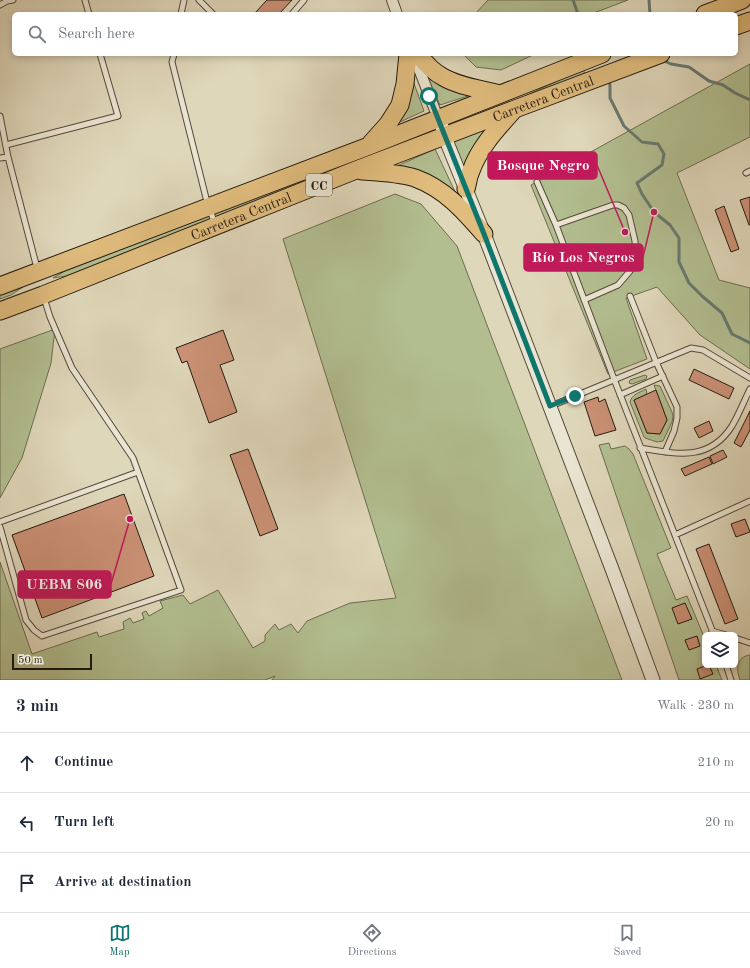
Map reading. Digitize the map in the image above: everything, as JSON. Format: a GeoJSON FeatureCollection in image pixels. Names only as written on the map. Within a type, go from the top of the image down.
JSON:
{"type":"FeatureCollection","features":[{"type":"Feature","properties":{"kind":"highway"},"geometry":{"type":"LineString","coordinates":[[710,12],[742,0]]}},
{"type":"Feature","properties":{"kind":"highway"},"geometry":{"type":"LineString","coordinates":[[738,25],[750,21]]}},
{"type":"Feature","properties":{"kind":"highway"},"geometry":{"type":"LineString","coordinates":[[368,146],[388,124],[400,105],[405,84],[408,56]]}},
{"type":"Feature","properties":{"kind":"highway"},"geometry":{"type":"LineString","coordinates":[[420,56],[427,65],[443,77],[462,85],[500,94]]}},
{"type":"Feature","properties":{"kind":"highway","name":"Carretera Central"},"geometry":{"type":"LineString","coordinates":[[0,311],[356,170],[656,56]]}},
{"type":"Feature","properties":{"kind":"highway","name":"Carretera Central"},"geometry":{"type":"LineString","coordinates":[[0,286],[368,146],[595,57]]}},
{"type":"Feature","properties":{"kind":"highway"},"geometry":{"type":"LineString","coordinates":[[466,189],[470,172],[480,152],[515,109]]}},
{"type":"Feature","properties":{"kind":"highway"},"geometry":{"type":"LineString","coordinates":[[356,170],[387,172],[414,178],[439,190],[464,210],[484,234]]}},
{"type":"Feature","properties":{"kind":"highway"},"geometry":{"type":"LineString","coordinates":[[38,272],[43,295]]}},
{"type":"Feature","properties":{"kind":"street"},"geometry":{"type":"LineString","coordinates":[[392,0],[397,12]]}},
{"type":"Feature","properties":{"kind":"street"},"geometry":{"type":"LineString","coordinates":[[414,56],[550,406],[653,680]]}},
{"type":"Feature","properties":{"kind":"lane"},"geometry":{"type":"LineString","coordinates":[[0,4],[13,0]]}},
{"type":"Feature","properties":{"kind":"lane"},"geometry":{"type":"LineString","coordinates":[[85,0],[88,12]]}},
{"type":"Feature","properties":{"kind":"lane"},"geometry":{"type":"LineString","coordinates":[[181,12],[184,0]]}},
{"type":"Feature","properties":{"kind":"lane"},"geometry":{"type":"LineString","coordinates":[[199,0],[212,12]]}},
{"type":"Feature","properties":{"kind":"lane"},"geometry":{"type":"LineString","coordinates":[[294,12],[304,0]]}},
{"type":"Feature","properties":{"kind":"lane"},"geometry":{"type":"LineString","coordinates":[[6,145],[118,116],[101,56]]}},
{"type":"Feature","properties":{"kind":"lane"},"geometry":{"type":"LineString","coordinates":[[174,56],[172,62],[208,206],[216,226]]}},
{"type":"Feature","properties":{"kind":"lane"},"geometry":{"type":"LineString","coordinates":[[0,116],[8,157],[38,272]]}},
{"type":"Feature","properties":{"kind":"lane"},"geometry":{"type":"LineString","coordinates":[[0,158],[8,157]]}},
{"type":"Feature","properties":{"kind":"lane"},"geometry":{"type":"LineString","coordinates":[[537,182],[556,225],[640,448],[713,632]]}},
{"type":"Feature","properties":{"kind":"lane"},"geometry":{"type":"LineString","coordinates":[[556,225],[613,205],[618,205],[624,208],[629,215],[635,241],[636,258],[630,272],[618,285],[584,300]]}},
{"type":"Feature","properties":{"kind":"lane"},"geometry":{"type":"LineString","coordinates":[[0,527],[26,620],[34,630],[42,636],[181,590],[133,458],[72,368],[50,317],[43,295]]}},
{"type":"Feature","properties":{"kind":"lane"},"geometry":{"type":"LineString","coordinates":[[630,296],[656,362],[677,407],[677,418],[674,431],[665,452]]}},
{"type":"Feature","properties":{"kind":"lane"},"geometry":{"type":"LineString","coordinates":[[550,406],[691,348],[703,350],[750,378]]}},
{"type":"Feature","properties":{"kind":"lane"},"geometry":{"type":"LineString","coordinates":[[620,395],[663,376]]}},
{"type":"Feature","properties":{"kind":"lane"},"geometry":{"type":"LineString","coordinates":[[640,448],[665,452],[689,453],[705,450],[716,444],[732,426],[750,390]]}},
{"type":"Feature","properties":{"kind":"lane"},"geometry":{"type":"LineString","coordinates":[[0,522],[138,472]]}},
{"type":"Feature","properties":{"kind":"lane"},"geometry":{"type":"LineString","coordinates":[[675,535],[750,501]]}},
{"type":"Feature","properties":{"kind":"lane"},"geometry":{"type":"LineString","coordinates":[[738,639],[750,643]]}},
{"type":"Feature","properties":{"kind":"lane"},"geometry":{"type":"LineString","coordinates":[[727,668],[731,680]]}},
{"type":"Feature","properties":{"kind":"green space"},"geometry":{"type":"Polygon","coordinates":[[[488,0],[628,0],[596,12],[477,12],[488,0]]]}},
{"type":"Feature","properties":{"kind":"green space"},"geometry":{"type":"Polygon","coordinates":[[[465,56],[531,56],[501,70],[476,67],[465,56]]]}},
{"type":"Feature","properties":{"kind":"green space"},"geometry":{"type":"Polygon","coordinates":[[[750,64],[750,137],[677,173],[719,280],[750,288],[750,369],[700,335],[657,287],[626,298],[647,359],[608,374],[531,185],[750,64]]]}},
{"type":"Feature","properties":{"kind":"green space"},"geometry":{"type":"Polygon","coordinates":[[[422,66],[474,94],[440,105],[422,66]]]}},
{"type":"Feature","properties":{"kind":"green space"},"geometry":{"type":"Polygon","coordinates":[[[583,69],[585,74],[508,104],[583,69]]]}},
{"type":"Feature","properties":{"kind":"green space"},"geometry":{"type":"Polygon","coordinates":[[[412,78],[424,111],[391,126],[412,78]]]}},
{"type":"Feature","properties":{"kind":"green space"},"geometry":{"type":"Polygon","coordinates":[[[491,124],[464,171],[453,141],[491,124]]]}},
{"type":"Feature","properties":{"kind":"green space"},"geometry":{"type":"Polygon","coordinates":[[[414,138],[406,144],[66,276],[53,278],[65,271],[404,139],[414,138]]]}},
{"type":"Feature","properties":{"kind":"green space"},"geometry":{"type":"Polygon","coordinates":[[[435,149],[458,198],[393,168],[435,149]]]}},
{"type":"Feature","properties":{"kind":"green space"},"geometry":{"type":"Polygon","coordinates":[[[395,194],[421,204],[457,246],[622,680],[272,680],[275,676],[265,680],[0,680],[0,562],[32,654],[97,632],[99,637],[124,629],[123,622],[130,618],[133,623],[144,619],[142,613],[146,611],[149,616],[163,608],[160,601],[183,595],[190,604],[218,590],[253,648],[265,641],[265,635],[275,624],[279,630],[291,624],[298,633],[307,621],[350,603],[396,598],[283,239],[395,194]]]}},
{"type":"Feature","properties":{"kind":"green space"},"geometry":{"type":"Polygon","coordinates":[[[23,287],[11,295],[0,299],[0,295],[23,287]]]}},
{"type":"Feature","properties":{"kind":"green space"},"geometry":{"type":"Polygon","coordinates":[[[55,329],[51,363],[22,458],[0,498],[0,349],[55,329]]]}},
{"type":"Feature","properties":{"kind":"green space"},"geometry":{"type":"Polygon","coordinates":[[[645,375],[647,376],[646,379],[632,384],[629,383],[630,380],[645,375]]]}},
{"type":"Feature","properties":{"kind":"green space"},"geometry":{"type":"Polygon","coordinates":[[[654,385],[660,386],[673,416],[672,422],[663,441],[657,442],[644,437],[630,402],[634,395],[646,389],[647,394],[634,400],[647,433],[660,434],[667,420],[654,385]]]}},
{"type":"Feature","properties":{"kind":"green space"},"geometry":{"type":"Polygon","coordinates":[[[609,443],[611,449],[625,446],[633,454],[671,548],[657,554],[676,600],[687,596],[702,632],[702,668],[717,668],[722,680],[679,680],[599,445],[609,443]]]}},
{"type":"Feature","properties":{"kind":"green space"},"geometry":{"type":"Polygon","coordinates":[[[750,655],[750,680],[740,680],[738,664],[745,656],[750,655]]]}},
{"type":"Feature","properties":{"kind":"building"},"geometry":{"type":"Polygon","coordinates":[[[267,0],[292,0],[281,12],[256,12],[267,0]]]}},
{"type":"Feature","properties":{"kind":"building"},"geometry":{"type":"Polygon","coordinates":[[[750,197],[750,225],[749,225],[740,200],[750,197]]]}},
{"type":"Feature","properties":{"kind":"building"},"geometry":{"type":"Polygon","coordinates":[[[724,206],[739,249],[731,252],[715,210],[724,206]]]}},
{"type":"Feature","properties":{"kind":"building"},"geometry":{"type":"Polygon","coordinates":[[[223,330],[234,360],[220,365],[237,412],[209,423],[187,361],[182,363],[176,348],[223,330]]]}},
{"type":"Feature","properties":{"kind":"building"},"geometry":{"type":"Polygon","coordinates":[[[694,369],[734,388],[729,399],[689,380],[694,369]]]}},
{"type":"Feature","properties":{"kind":"building"},"geometry":{"type":"Polygon","coordinates":[[[656,390],[667,420],[660,434],[647,433],[634,400],[656,390]]]}},
{"type":"Feature","properties":{"kind":"building"},"geometry":{"type":"Polygon","coordinates":[[[598,397],[599,402],[605,399],[616,430],[595,436],[584,402],[598,397]]]}},
{"type":"Feature","properties":{"kind":"building"},"geometry":{"type":"Polygon","coordinates":[[[750,411],[750,430],[741,447],[734,443],[750,411]]]}},
{"type":"Feature","properties":{"kind":"building"},"geometry":{"type":"Polygon","coordinates":[[[709,421],[713,431],[699,438],[694,428],[709,421]]]}},
{"type":"Feature","properties":{"kind":"building"},"geometry":{"type":"Polygon","coordinates":[[[248,449],[278,529],[260,536],[230,455],[248,449]]]}},
{"type":"Feature","properties":{"kind":"building"},"geometry":{"type":"Polygon","coordinates":[[[723,450],[727,457],[713,464],[710,456],[723,450]]]}},
{"type":"Feature","properties":{"kind":"building"},"geometry":{"type":"Polygon","coordinates":[[[709,457],[712,464],[685,476],[681,469],[709,457]]]}},
{"type":"Feature","properties":{"kind":"building"},"geometry":{"type":"Polygon","coordinates":[[[124,494],[154,576],[42,618],[12,535],[124,494]]]}},
{"type":"Feature","properties":{"kind":"building"},"geometry":{"type":"Polygon","coordinates":[[[745,519],[750,532],[736,537],[731,524],[745,519]]]}},
{"type":"Feature","properties":{"kind":"building"},"geometry":{"type":"Polygon","coordinates":[[[709,544],[738,619],[725,624],[696,549],[709,544]]]}},
{"type":"Feature","properties":{"kind":"building"},"geometry":{"type":"Polygon","coordinates":[[[685,603],[692,619],[678,624],[672,608],[685,603]]]}},
{"type":"Feature","properties":{"kind":"building"},"geometry":{"type":"Polygon","coordinates":[[[697,636],[700,646],[689,650],[685,640],[697,636]]]}},
{"type":"Feature","properties":{"kind":"building"},"geometry":{"type":"Polygon","coordinates":[[[702,667],[710,668],[713,674],[700,679],[697,669],[702,667]]]}},
{"type":"Feature","properties":{"kind":"waterway"},"geometry":{"type":"LineString","coordinates":[[573,0],[577,12]]}},
{"type":"Feature","properties":{"kind":"waterway"},"geometry":{"type":"LineString","coordinates":[[649,0],[650,12]]}},
{"type":"Feature","properties":{"kind":"waterway"},"geometry":{"type":"LineString","coordinates":[[662,60],[671,64],[689,67],[709,81],[723,85],[750,100]]}},
{"type":"Feature","properties":{"kind":"waterway"},"geometry":{"type":"LineString","coordinates":[[608,79],[610,85],[610,98],[624,126],[642,142],[658,144],[664,154],[662,165],[637,183],[642,194],[654,212],[670,225],[679,238],[679,262],[689,283],[722,313],[732,334],[750,343]]}},
{"type":"Feature","properties":{"kind":"place","name":"Río Los Negros"},"geometry":{"type":"Point","coordinates":[654,212]}},
{"type":"Feature","properties":{"kind":"place","name":"Bosque Negro"},"geometry":{"type":"Point","coordinates":[625,232]}},
{"type":"Feature","properties":{"kind":"place","name":"UEBM 806"},"geometry":{"type":"Point","coordinates":[130,519]}},
{"type":"Feature","properties":{"kind":"route"},"geometry":{"type":"LineString","coordinates":[[429,96],[446,136],[550,406],[575,396]]}}]}
